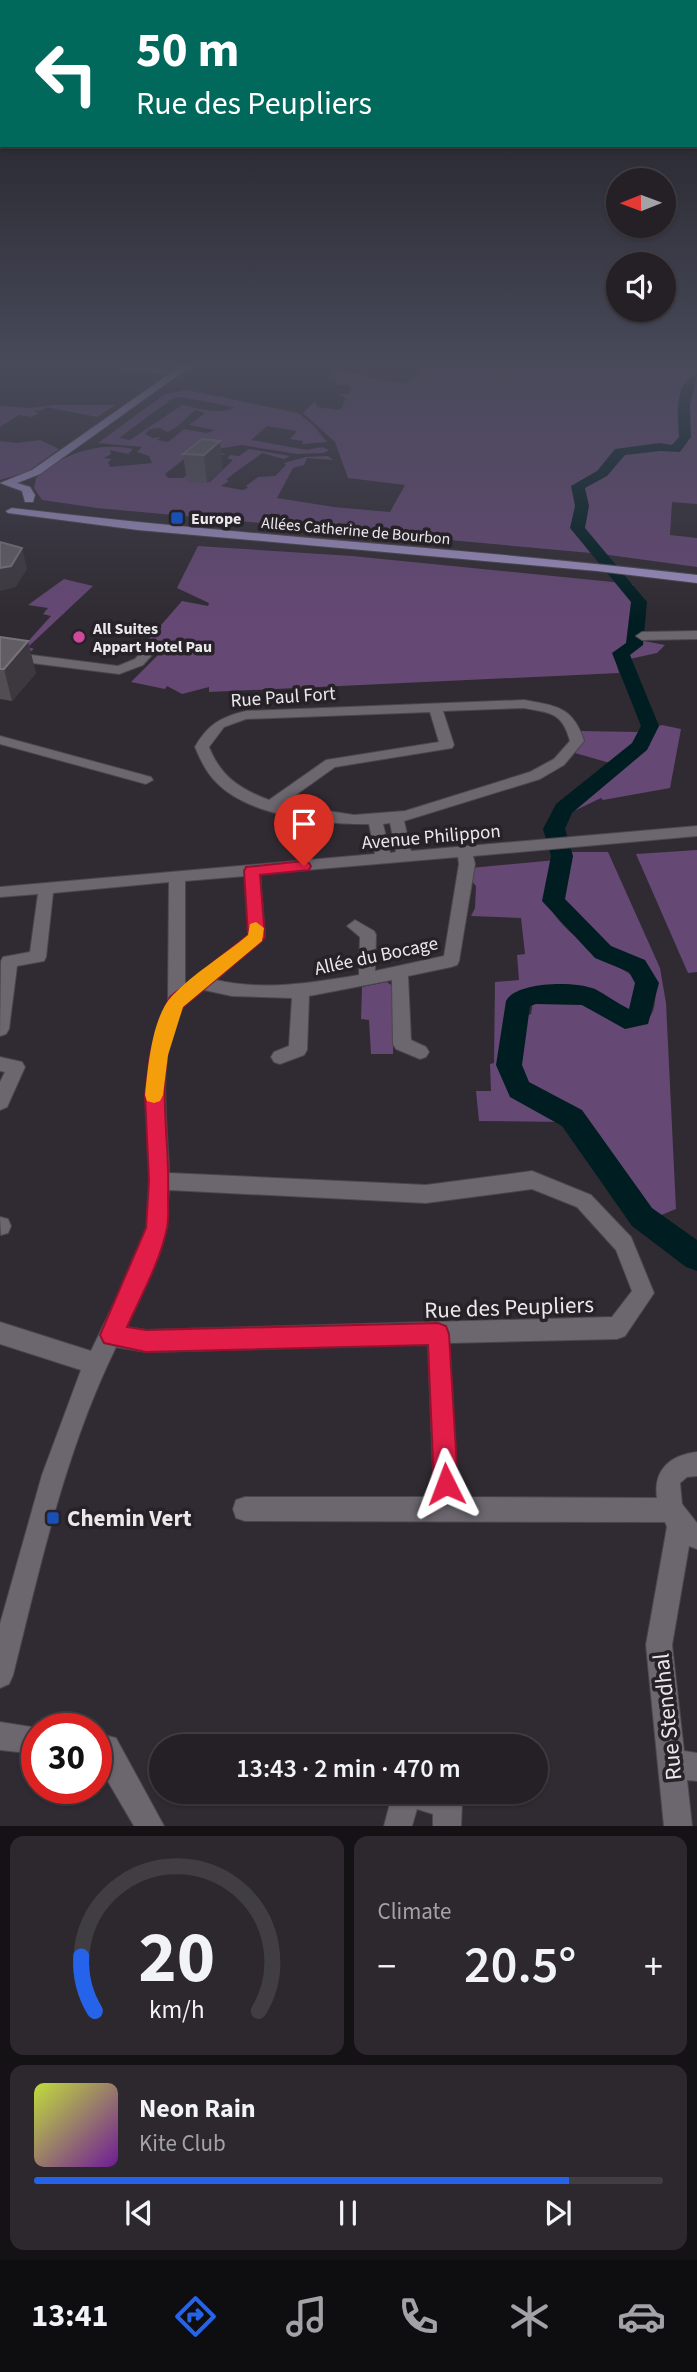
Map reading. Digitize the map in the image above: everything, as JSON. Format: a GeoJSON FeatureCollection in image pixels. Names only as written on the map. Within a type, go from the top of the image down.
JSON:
{"type":"FeatureCollection","features":[{"type":"Feature","properties":{"kind":"main road"},"geometry":{"type":"LineString","coordinates":[[4,483],[36,472],[70,448]]}},
{"type":"Feature","properties":{"kind":"main road"},"geometry":{"type":"LineString","coordinates":[[6,513],[27,494],[36,472]]}},
{"type":"Feature","properties":{"kind":"main road","name":"Allées Catherine de Bourbon"},"geometry":{"type":"LineString","coordinates":[[4,483],[46,506],[595,563],[697,579]]}},
{"type":"Feature","properties":{"kind":"main road","name":"Allées Catherine de Bourbon"},"geometry":{"type":"LineString","coordinates":[[6,513],[138,527],[595,563]]}},
{"type":"Feature","properties":{"kind":"main road","name":"Allées Catherine de Bourbon"},"geometry":{"type":"LineString","coordinates":[[627,567],[697,572]]}},
{"type":"Feature","properties":{"kind":"street"},"geometry":{"type":"LineString","coordinates":[[642,636],[697,635]]}},
{"type":"Feature","properties":{"kind":"street"},"geometry":{"type":"LineString","coordinates":[[0,655],[119,670],[139,662],[155,645]]}},
{"type":"Feature","properties":{"kind":"street"},"geometry":{"type":"LineString","coordinates":[[524,704],[561,711],[573,724],[577,741],[567,757],[545,773],[396,818],[336,818],[272,805],[331,763],[447,745],[435,707],[524,704]]}},
{"type":"Feature","properties":{"kind":"street","name":"Rue Paul Fort"},"geometry":{"type":"LineString","coordinates":[[272,805],[228,786],[211,769],[202,747],[210,731],[223,720],[246,715],[435,707]]}},
{"type":"Feature","properties":{"kind":"street"},"geometry":{"type":"LineString","coordinates":[[0,740],[146,780]]}},
{"type":"Feature","properties":{"kind":"street"},"geometry":{"type":"LineString","coordinates":[[396,818],[405,858]]}},
{"type":"Feature","properties":{"kind":"street"},"geometry":{"type":"LineString","coordinates":[[375,819],[384,860]]}},
{"type":"Feature","properties":{"kind":"street","name":"Avenue Philippon"},"geometry":{"type":"LineString","coordinates":[[0,892],[574,844],[697,831]]}},
{"type":"Feature","properties":{"kind":"street","name":"Allée du Bocage"},"geometry":{"type":"LineString","coordinates":[[202,983],[216,988],[300,993],[451,961],[467,864],[464,853]]}},
{"type":"Feature","properties":{"kind":"street"},"geometry":{"type":"LineString","coordinates":[[0,1675],[41,1517],[76,1410],[137,1281],[157,1228],[159,1181],[154,1096],[159,1055],[169,1016],[177,1002],[257,937],[252,871]]}},
{"type":"Feature","properties":{"kind":"street"},"geometry":{"type":"LineString","coordinates":[[177,877],[177,1002]]}},
{"type":"Feature","properties":{"kind":"street"},"geometry":{"type":"LineString","coordinates":[[0,1029],[4,961],[38,957],[46,888]]}},
{"type":"Feature","properties":{"kind":"street"},"geometry":{"type":"LineString","coordinates":[[355,926],[368,935],[367,978]]}},
{"type":"Feature","properties":{"kind":"street"},"geometry":{"type":"LineString","coordinates":[[400,971],[402,1044],[420,1052]]}},
{"type":"Feature","properties":{"kind":"street"},"geometry":{"type":"LineString","coordinates":[[280,1057],[298,1051],[300,993]]}},
{"type":"Feature","properties":{"kind":"street"},"geometry":{"type":"LineString","coordinates":[[0,1064],[16,1067],[0,1102]]}},
{"type":"Feature","properties":{"kind":"street","name":"Rue des Peupliers"},"geometry":{"type":"LineString","coordinates":[[111,1335],[146,1341],[617,1328],[643,1293],[624,1244],[584,1201],[532,1180],[426,1194],[159,1181]]}},
{"type":"Feature","properties":{"kind":"street"},"geometry":{"type":"LineString","coordinates":[[0,1333],[96,1364]]}},
{"type":"Feature","properties":{"kind":"street"},"geometry":{"type":"LineString","coordinates":[[438,1334],[447,1509]]}},
{"type":"Feature","properties":{"kind":"street","name":"Rue Stendhal"},"geometry":{"type":"LineString","coordinates":[[678,1826],[685,1765],[659,1645],[682,1524],[668,1485],[673,1474],[681,1467],[697,1464]]}},
{"type":"Feature","properties":{"kind":"street"},"geometry":{"type":"LineString","coordinates":[[245,1509],[447,1509],[682,1524]]}},
{"type":"Feature","properties":{"kind":"street"},"geometry":{"type":"LineString","coordinates":[[0,1736],[21,1738]]}},
{"type":"Feature","properties":{"kind":"street"},"geometry":{"type":"LineString","coordinates":[[112,1759],[150,1826]]}},
{"type":"Feature","properties":{"kind":"street"},"geometry":{"type":"LineString","coordinates":[[398,1826],[405,1804]]}},
{"type":"Feature","properties":{"kind":"shaded area"},"geometry":{"type":"Polygon","coordinates":[[[0,448],[59,449],[27,472],[0,480],[0,448]]]}},
{"type":"Feature","properties":{"kind":"shaded area"},"geometry":{"type":"Polygon","coordinates":[[[93,448],[133,449],[128,454],[110,450],[111,454],[104,458],[112,459],[108,462],[110,467],[152,463],[149,456],[137,452],[141,448],[222,448],[192,453],[165,474],[168,478],[183,478],[215,452],[226,454],[217,456],[188,482],[210,482],[233,460],[227,458],[230,455],[239,456],[249,449],[290,456],[284,459],[262,453],[230,476],[226,480],[229,481],[221,486],[242,490],[248,488],[246,486],[258,477],[275,476],[286,465],[284,463],[306,457],[328,456],[333,460],[307,458],[304,465],[293,468],[277,498],[334,507],[390,512],[405,485],[348,478],[337,448],[697,448],[697,504],[672,502],[670,535],[697,538],[697,567],[602,554],[97,508],[42,500],[34,488],[36,478],[57,462],[93,448]]]}},
{"type":"Feature","properties":{"kind":"shaded area"},"geometry":{"type":"Polygon","coordinates":[[[262,448],[329,450],[324,453],[297,454],[262,448]]]}},
{"type":"Feature","properties":{"kind":"shaded area"},"geometry":{"type":"Polygon","coordinates":[[[198,546],[352,556],[633,584],[632,629],[644,641],[665,645],[657,653],[616,662],[619,673],[209,692],[209,687],[182,694],[167,686],[165,689],[131,682],[170,643],[149,639],[182,601],[208,606],[209,603],[177,588],[198,546]]]}},
{"type":"Feature","properties":{"kind":"shaded area"},"geometry":{"type":"Polygon","coordinates":[[[64,579],[93,586],[28,647],[34,649],[28,653],[0,644],[23,647],[51,616],[43,614],[48,608],[28,605],[64,579]]]}},
{"type":"Feature","properties":{"kind":"shaded area"},"geometry":{"type":"Polygon","coordinates":[[[662,725],[681,729],[670,788],[603,800],[601,798],[574,811],[649,746],[655,727],[662,725]]]}},
{"type":"Feature","properties":{"kind":"shaded area"},"geometry":{"type":"Polygon","coordinates":[[[641,729],[637,741],[610,763],[575,753],[581,731],[637,732],[641,729]]]}},
{"type":"Feature","properties":{"kind":"shaded area"},"geometry":{"type":"Polygon","coordinates":[[[697,850],[697,972],[688,973],[636,854],[697,850]]]}},
{"type":"Feature","properties":{"kind":"shaded area"},"geometry":{"type":"Polygon","coordinates":[[[568,852],[608,852],[660,968],[666,1003],[676,1209],[654,1218],[580,1118],[529,1088],[520,1070],[522,1017],[531,1014],[533,1001],[576,1002],[622,1025],[644,1024],[654,1008],[655,990],[649,974],[591,932],[560,900],[568,852]]]}},
{"type":"Feature","properties":{"kind":"shaded area"},"geometry":{"type":"Polygon","coordinates":[[[556,860],[546,891],[556,917],[582,942],[638,979],[640,990],[632,1012],[626,1012],[592,994],[574,989],[539,987],[511,995],[503,1068],[517,1097],[544,1108],[566,1122],[479,1121],[476,1091],[491,1091],[495,982],[519,980],[517,955],[525,954],[521,918],[471,916],[475,908],[476,886],[470,879],[470,868],[556,860]]]}},
{"type":"Feature","properties":{"kind":"shaded area"},"geometry":{"type":"Polygon","coordinates":[[[387,982],[394,987],[393,1054],[371,1054],[369,1020],[361,1019],[362,987],[387,982]]]}},
{"type":"Feature","properties":{"kind":"building"},"geometry":{"type":"Polygon","coordinates":[[[190,448],[212,448],[204,455],[183,454],[190,448]]]}},
{"type":"Feature","properties":{"kind":"building"},"geometry":{"type":"Polygon","coordinates":[[[0,542],[22,548],[11,566],[0,568],[0,542]]]}},
{"type":"Feature","properties":{"kind":"building"},"geometry":{"type":"Polygon","coordinates":[[[0,637],[28,641],[4,669],[0,669],[0,637]]]}},
{"type":"Feature","properties":{"kind":"waterway"},"geometry":{"type":"LineString","coordinates":[[650,448],[620,452],[602,474],[578,486],[582,506],[577,528],[639,602],[634,645],[621,653],[650,726],[640,746],[563,809],[554,829],[562,856],[553,901],[603,952],[637,966],[647,983],[639,1017],[625,1019],[586,996],[533,994],[518,1001],[509,1065],[519,1089],[572,1118],[642,1217],[697,1257]]}},
{"type":"Feature","properties":{"kind":"waterway"},"geometry":{"type":"LineString","coordinates":[[669,448],[676,448]]}},
{"type":"Feature","properties":{"kind":"slow traffic"},"geometry":{"type":"LineString","coordinates":[[154,1095],[159,1055],[169,1016],[177,1002],[257,937],[256,928]]}},
{"type":"Feature","properties":{"kind":"place","name":"Europe"},"geometry":{"type":"Point","coordinates":[177,518]}},
{"type":"Feature","properties":{"kind":"place","name":"All Suites Appart Hotel Pau"},"geometry":{"type":"Point","coordinates":[79,637]}},
{"type":"Feature","properties":{"kind":"place","name":"Chemin Vert"},"geometry":{"type":"Point","coordinates":[53,1518]}},
{"type":"Feature","properties":{"kind":"route"},"geometry":{"type":"LineString","coordinates":[[304,866],[252,871],[257,937],[177,1002],[169,1016],[159,1055],[154,1096],[159,1181],[157,1228],[137,1281],[111,1335],[146,1341],[438,1334],[446,1484]]}}]}
